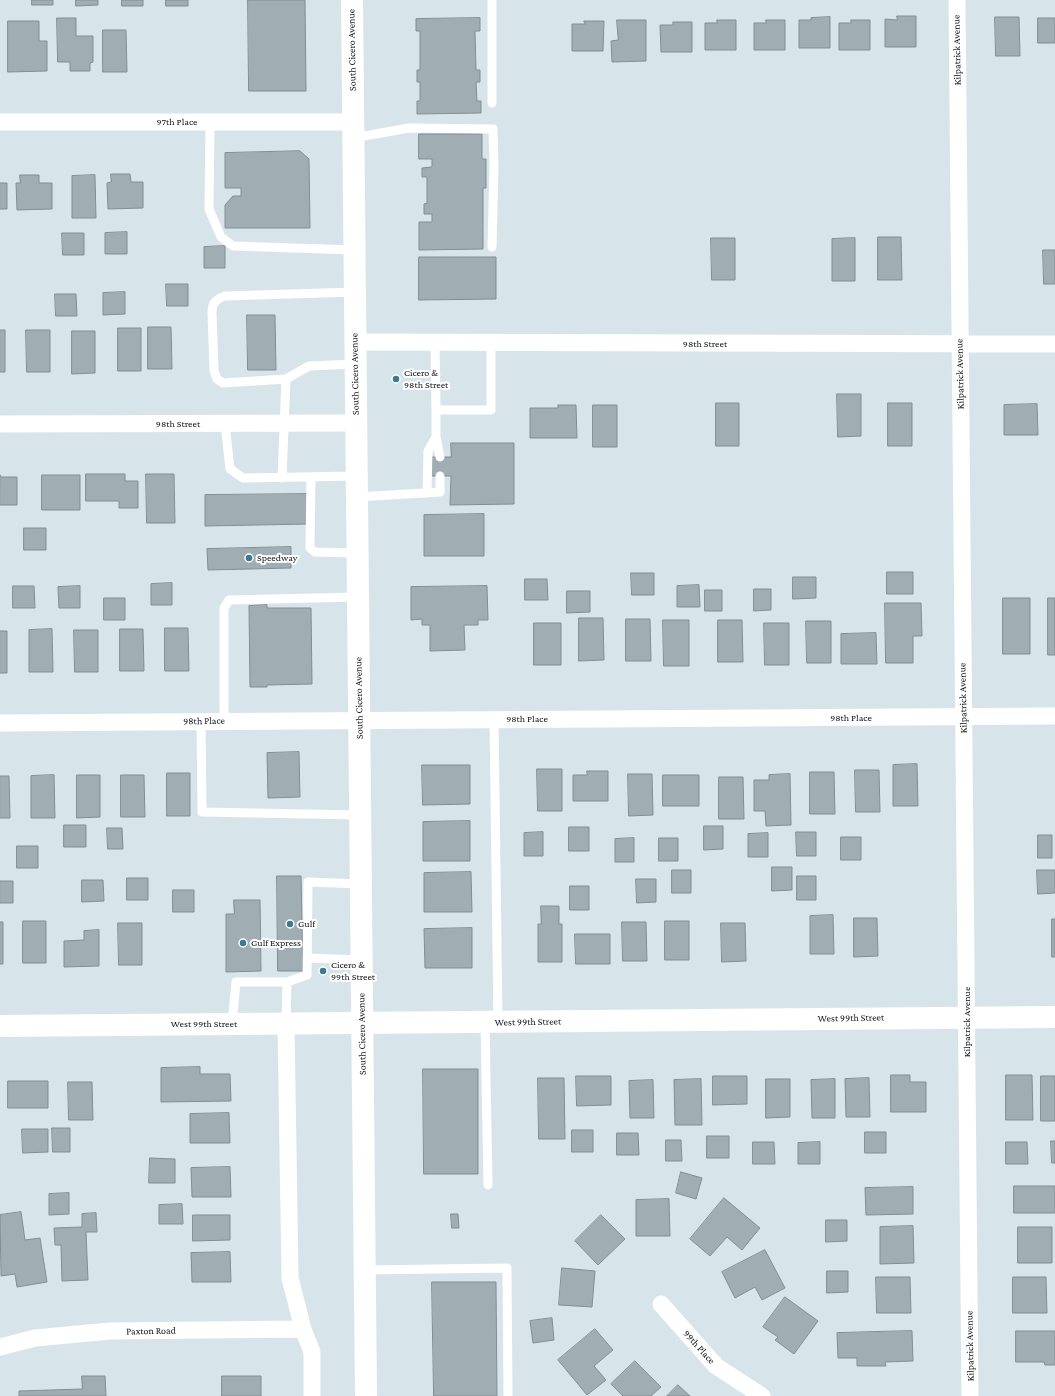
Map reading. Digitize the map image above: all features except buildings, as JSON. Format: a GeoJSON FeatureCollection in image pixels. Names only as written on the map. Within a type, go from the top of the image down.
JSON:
{"type":"FeatureCollection","features":[{"type":"Feature","properties":{"kind":"main road","name":"South Cicero Avenue"},"geometry":{"type":"LineString","coordinates":[[352,0],[366,1396]]}},
{"type":"Feature","properties":{"kind":"main road","name":"West 99th Street"},"geometry":{"type":"LineString","coordinates":[[0,1026],[1055,1017]]}},
{"type":"Feature","properties":{"kind":"street","name":"Kilpatrick Avenue"},"geometry":{"type":"LineString","coordinates":[[957,0],[970,1396]]}},
{"type":"Feature","properties":{"kind":"street","name":"97th Place"},"geometry":{"type":"LineString","coordinates":[[0,122],[210,122],[353,130]]}},
{"type":"Feature","properties":{"kind":"street","name":"98th Street"},"geometry":{"type":"LineString","coordinates":[[355,342],[960,345],[1055,344]]}},
{"type":"Feature","properties":{"kind":"street","name":"98th Street"},"geometry":{"type":"LineString","coordinates":[[0,424],[356,423]]}},
{"type":"Feature","properties":{"kind":"street","name":"98th Place"},"geometry":{"type":"LineString","coordinates":[[0,723],[1055,716]]}},
{"type":"Feature","properties":{"kind":"street"},"geometry":{"type":"LineString","coordinates":[[286,1024],[290,1278],[303,1329],[312,1352],[312,1396]]}},
{"type":"Feature","properties":{"kind":"street","name":"99th Place"},"geometry":{"type":"LineString","coordinates":[[661,1304],[716,1366],[762,1396]]}},
{"type":"Feature","properties":{"kind":"street","name":"Paxton Road"},"geometry":{"type":"LineString","coordinates":[[0,1347],[35,1338],[110,1332],[303,1329]]}},
{"type":"Feature","properties":{"kind":"lane"},"geometry":{"type":"LineString","coordinates":[[492,0],[492,103]]}},
{"type":"Feature","properties":{"kind":"lane"},"geometry":{"type":"LineString","coordinates":[[210,122],[209,209],[221,237],[233,246],[354,250]]}},
{"type":"Feature","properties":{"kind":"lane"},"geometry":{"type":"LineString","coordinates":[[353,130],[409,128],[493,129],[494,167],[492,247]]}},
{"type":"Feature","properties":{"kind":"lane"},"geometry":{"type":"LineString","coordinates":[[355,292],[226,296],[218,298],[212,305],[214,372],[217,379],[224,383],[286,379],[309,366],[356,364]]}},
{"type":"Feature","properties":{"kind":"lane"},"geometry":{"type":"LineString","coordinates":[[435,342],[436,437],[440,457]]}},
{"type":"Feature","properties":{"kind":"lane"},"geometry":{"type":"LineString","coordinates":[[436,410],[491,410],[490,343]]}},
{"type":"Feature","properties":{"kind":"lane"},"geometry":{"type":"LineString","coordinates":[[282,478],[286,379]]}},
{"type":"Feature","properties":{"kind":"lane"},"geometry":{"type":"LineString","coordinates":[[225,424],[230,469],[243,478],[311,477],[357,487],[427,493],[440,492],[440,476]]}},
{"type":"Feature","properties":{"kind":"lane"},"geometry":{"type":"LineString","coordinates":[[427,493],[428,451],[436,437]]}},
{"type":"Feature","properties":{"kind":"lane"},"geometry":{"type":"LineString","coordinates":[[311,477],[310,548],[314,552],[357,553]]}},
{"type":"Feature","properties":{"kind":"lane"},"geometry":{"type":"LineString","coordinates":[[224,721],[224,608],[229,600],[358,597]]}},
{"type":"Feature","properties":{"kind":"lane"},"geometry":{"type":"LineString","coordinates":[[488,1185],[494,719]]}},
{"type":"Feature","properties":{"kind":"lane"},"geometry":{"type":"LineString","coordinates":[[201,721],[202,812],[360,815]]}},
{"type":"Feature","properties":{"kind":"lane"},"geometry":{"type":"LineString","coordinates":[[232,1024],[236,982],[287,982],[307,975],[308,882],[360,884]]}},
{"type":"Feature","properties":{"kind":"lane"},"geometry":{"type":"LineString","coordinates":[[307,958],[362,960]]}},
{"type":"Feature","properties":{"kind":"lane"},"geometry":{"type":"LineString","coordinates":[[286,1024],[287,982]]}},
{"type":"Feature","properties":{"kind":"lane"},"geometry":{"type":"LineString","coordinates":[[365,1270],[507,1268],[508,1396]]}},
{"type":"Feature","properties":{"kind":"place","name":"Cicero & 98th Street"},"geometry":{"type":"Point","coordinates":[396,379]}},
{"type":"Feature","properties":{"kind":"place","name":"Speedway"},"geometry":{"type":"Point","coordinates":[249,558]}},
{"type":"Feature","properties":{"kind":"place","name":"Gulf"},"geometry":{"type":"Point","coordinates":[290,924]}},
{"type":"Feature","properties":{"kind":"place","name":"Gulf Express"},"geometry":{"type":"Point","coordinates":[243,943]}},
{"type":"Feature","properties":{"kind":"place","name":"Cicero & 99th Street"},"geometry":{"type":"Point","coordinates":[323,971]}}]}
